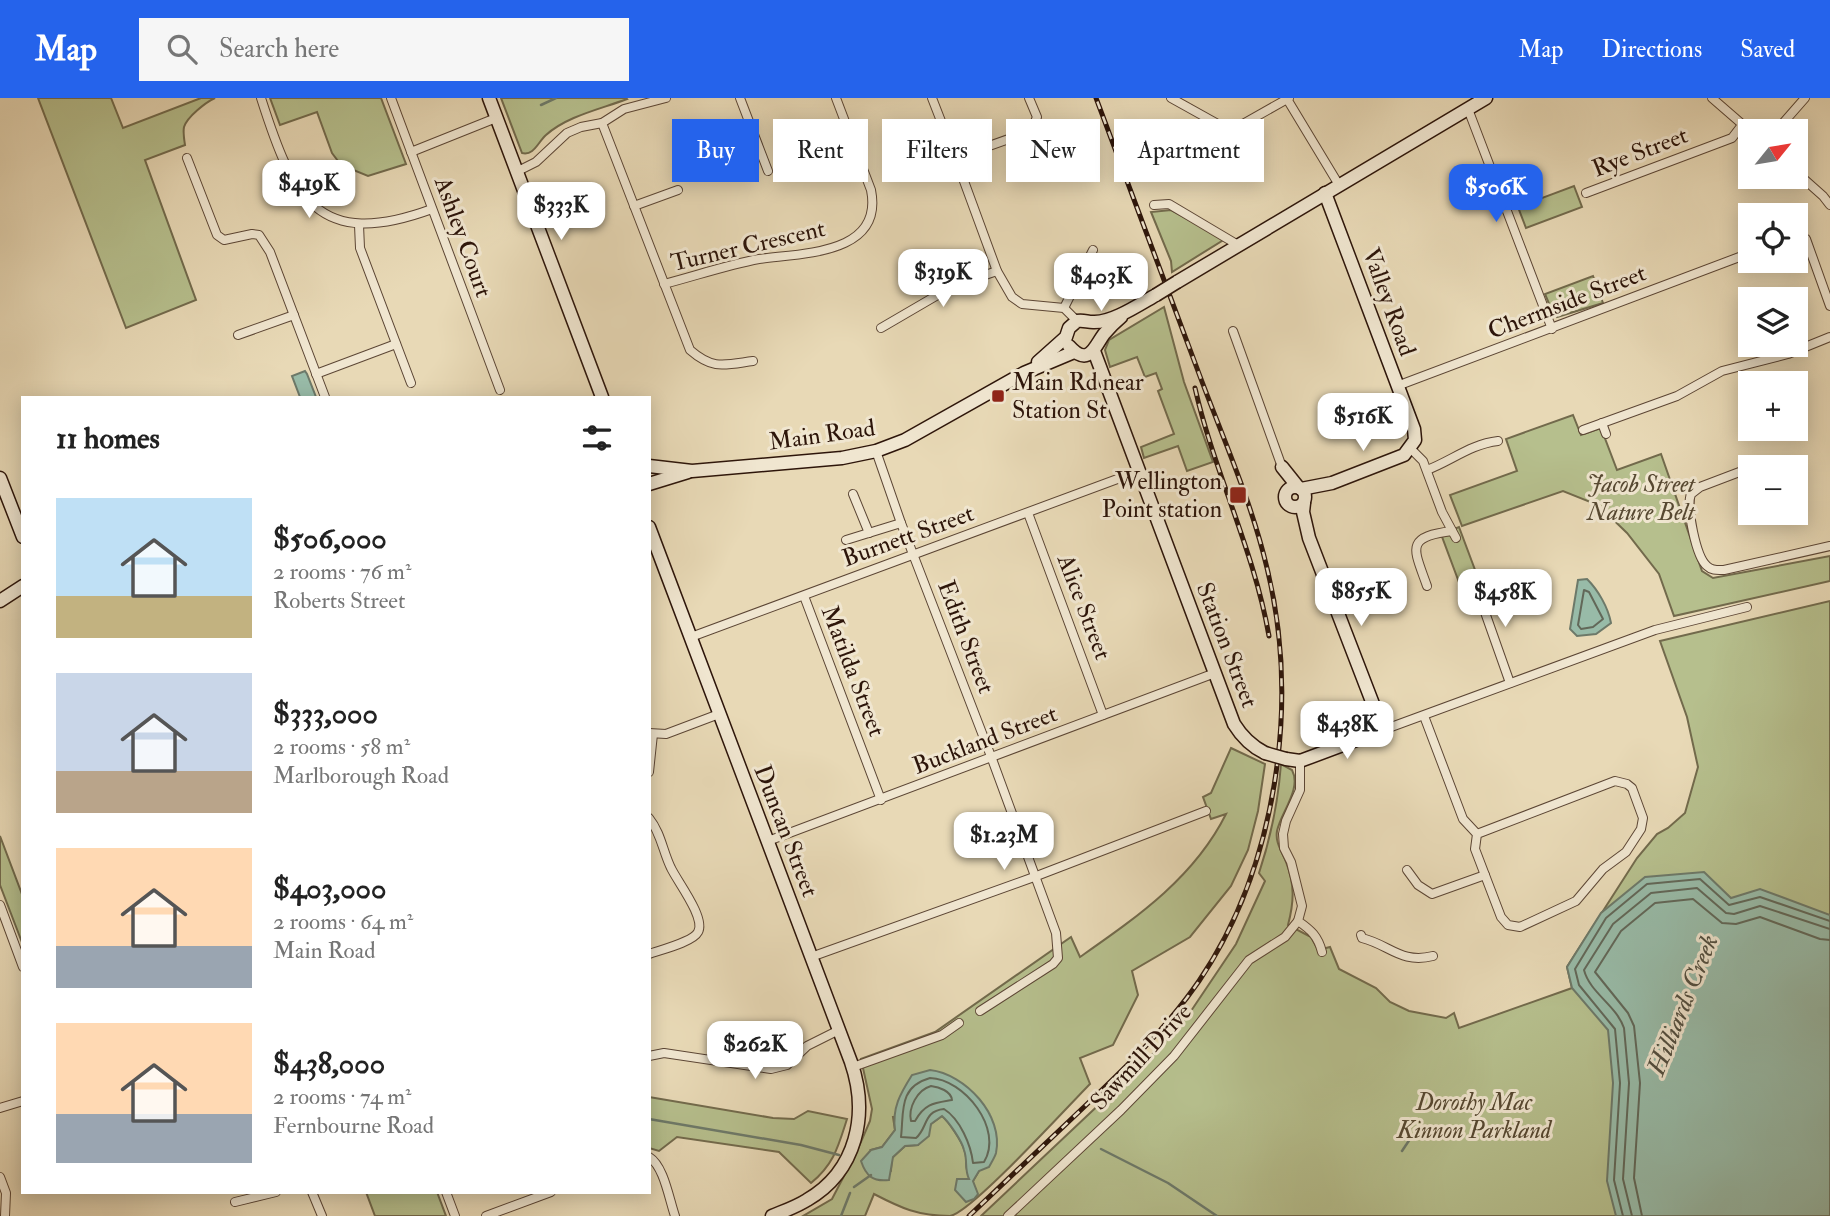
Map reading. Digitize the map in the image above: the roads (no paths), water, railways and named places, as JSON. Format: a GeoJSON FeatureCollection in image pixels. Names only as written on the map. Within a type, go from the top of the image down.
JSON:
{"type":"FeatureCollection","features":[{"type":"Feature","properties":{"kind":"street"},"geometry":{"type":"LineString","coordinates":[[261,98],[295,184],[308,201],[335,219],[359,225],[404,219],[432,209]]}},
{"type":"Feature","properties":{"kind":"street","name":"Ashley Court"},"geometry":{"type":"LineString","coordinates":[[391,98],[500,390]]}},
{"type":"Feature","properties":{"kind":"street"},"geometry":{"type":"LineString","coordinates":[[489,98],[602,396]]}},
{"type":"Feature","properties":{"kind":"street"},"geometry":{"type":"LineString","coordinates":[[516,172],[536,162],[566,133],[602,123],[624,109],[666,98]]}},
{"type":"Feature","properties":{"kind":"street"},"geometry":{"type":"LineString","coordinates":[[740,98],[768,170]]}},
{"type":"Feature","properties":{"kind":"street","name":"Turner Crescent"},"geometry":{"type":"LineString","coordinates":[[664,284],[757,260],[821,252],[860,233],[871,217],[874,203],[836,98]]}},
{"type":"Feature","properties":{"kind":"street"},"geometry":{"type":"LineString","coordinates":[[932,98],[940,119]]}},
{"type":"Feature","properties":{"kind":"street"},"geometry":{"type":"LineString","coordinates":[[1029,98],[1036,119]]}},
{"type":"Feature","properties":{"kind":"street"},"geometry":{"type":"LineString","coordinates":[[1171,98],[1225,128],[1234,130],[1288,99],[1339,185]]}},
{"type":"Feature","properties":{"kind":"street"},"geometry":{"type":"LineString","coordinates":[[964,182],[997,271],[1012,297],[1022,304],[1064,308],[1077,321],[1093,322],[1126,312],[1156,295],[1486,98]]}},
{"type":"Feature","properties":{"kind":"street"},"geometry":{"type":"LineString","coordinates":[[1714,98],[1738,121]]}},
{"type":"Feature","properties":{"kind":"street"},"geometry":{"type":"LineString","coordinates":[[1787,119],[1805,98]]}},
{"type":"Feature","properties":{"kind":"street"},"geometry":{"type":"LineString","coordinates":[[1468,110],[1552,328]]}},
{"type":"Feature","properties":{"kind":"street"},"geometry":{"type":"LineString","coordinates":[[411,152],[496,118]]}},
{"type":"Feature","properties":{"kind":"street"},"geometry":{"type":"LineString","coordinates":[[602,123],[690,349],[702,361],[719,366],[753,361]]}},
{"type":"Feature","properties":{"kind":"street","name":"Rye Street"},"geometry":{"type":"LineString","coordinates":[[1586,193],[1731,138],[1738,130]]}},
{"type":"Feature","properties":{"kind":"street"},"geometry":{"type":"LineString","coordinates":[[187,158],[217,235],[224,240],[259,235],[270,252],[325,396]]}},
{"type":"Feature","properties":{"kind":"street"},"geometry":{"type":"LineString","coordinates":[[1808,183],[1830,205]]}},
{"type":"Feature","properties":{"kind":"street"},"geometry":{"type":"LineString","coordinates":[[634,206],[678,190]]}},
{"type":"Feature","properties":{"kind":"street","name":"Valley Road"},"geometry":{"type":"LineString","coordinates":[[1325,193],[1414,429],[1415,440],[1410,449]]}},
{"type":"Feature","properties":{"kind":"street"},"geometry":{"type":"LineString","coordinates":[[1154,205],[1169,204],[1238,245]]}},
{"type":"Feature","properties":{"kind":"street"},"geometry":{"type":"LineString","coordinates":[[359,225],[360,247],[411,383]]}},
{"type":"Feature","properties":{"kind":"street"},"geometry":{"type":"LineString","coordinates":[[1808,247],[1830,306]]}},
{"type":"Feature","properties":{"kind":"street"},"geometry":{"type":"LineString","coordinates":[[1064,308],[1093,250]]}},
{"type":"Feature","properties":{"kind":"street","name":"Chermside Street"},"geometry":{"type":"LineString","coordinates":[[1397,386],[1738,258]]}},
{"type":"Feature","properties":{"kind":"street"},"geometry":{"type":"LineString","coordinates":[[881,328],[953,286],[997,271]]}},
{"type":"Feature","properties":{"kind":"street"},"geometry":{"type":"LineString","coordinates":[[1094,351],[1101,337],[1126,312]]}},
{"type":"Feature","properties":{"kind":"street"},"geometry":{"type":"LineString","coordinates":[[238,335],[294,315]]}},
{"type":"Feature","properties":{"kind":"street","name":"Main Road"},"geometry":{"type":"LineString","coordinates":[[1024,373],[1053,351],[1077,321]]}},
{"type":"Feature","properties":{"kind":"street"},"geometry":{"type":"LineString","coordinates":[[1093,322],[1101,337]]}},
{"type":"Feature","properties":{"kind":"street"},"geometry":{"type":"LineString","coordinates":[[1233,331],[1282,467],[1299,494],[1309,538],[1383,730]]}},
{"type":"Feature","properties":{"kind":"street"},"geometry":{"type":"LineString","coordinates":[[1066,337],[1074,352]]}},
{"type":"Feature","properties":{"kind":"street"},"geometry":{"type":"LineString","coordinates":[[1583,430],[1676,396],[1721,372],[1788,354],[1830,337]]}},
{"type":"Feature","properties":{"kind":"street"},"geometry":{"type":"LineString","coordinates":[[316,374],[396,344]]}},
{"type":"Feature","properties":{"kind":"street","name":"Main Road"},"geometry":{"type":"LineString","coordinates":[[651,466],[692,471],[842,458],[876,451],[905,440],[1024,373],[1074,352],[1084,355],[1094,351]]}},
{"type":"Feature","properties":{"kind":"street","name":"Station Street"},"geometry":{"type":"LineString","coordinates":[[1094,351],[1234,724],[1240,735],[1254,747],[1286,759],[1300,761]]}},
{"type":"Feature","properties":{"kind":"street"},"geometry":{"type":"LineString","coordinates":[[1602,423],[1606,433]]}},
{"type":"Feature","properties":{"kind":"street"},"geometry":{"type":"LineString","coordinates":[[1427,470],[1442,465],[1453,456],[1498,441]]}},
{"type":"Feature","properties":{"kind":"street"},"geometry":{"type":"LineString","coordinates":[[1299,494],[1404,455],[1410,449],[1423,461],[1442,512],[1454,534],[1429,534],[1415,547],[1427,586]]}},
{"type":"Feature","properties":{"kind":"street","name":"Edith Street"},"geometry":{"type":"LineString","coordinates":[[876,451],[1056,933],[1058,958],[1053,964],[980,1011]]}},
{"type":"Feature","properties":{"kind":"street","name":"Main Road"},"geometry":{"type":"LineString","coordinates":[[651,483],[692,471]]}},
{"type":"Feature","properties":{"kind":"street","name":"Burnett Street"},"geometry":{"type":"LineString","coordinates":[[691,637],[1139,471]]}},
{"type":"Feature","properties":{"kind":"street"},"geometry":{"type":"LineString","coordinates":[[1738,473],[1700,487],[1691,494],[1689,509],[1700,557],[1707,566],[1714,570],[1724,570],[1830,546]]}},
{"type":"Feature","properties":{"kind":"street"},"geometry":{"type":"LineString","coordinates":[[0,478],[21,532]]}},
{"type":"Feature","properties":{"kind":"street"},"geometry":{"type":"LineString","coordinates":[[853,494],[869,533]]}},
{"type":"Feature","properties":{"kind":"street"},"geometry":{"type":"LineString","coordinates":[[1299,494],[1298,508],[1290,506],[1309,538]]}},
{"type":"Feature","properties":{"kind":"street","name":"Alice Street"},"geometry":{"type":"LineString","coordinates":[[1028,513],[1103,715]]}},
{"type":"Feature","properties":{"kind":"street"},"geometry":{"type":"LineString","coordinates":[[846,540],[901,523]]}},
{"type":"Feature","properties":{"kind":"street","name":"Duncan Street"},"geometry":{"type":"LineString","coordinates":[[651,527],[853,1067],[860,1107],[852,1150],[839,1172],[820,1191],[772,1216]]}},
{"type":"Feature","properties":{"kind":"street"},"geometry":{"type":"LineString","coordinates":[[0,601],[21,584]]}},
{"type":"Feature","properties":{"kind":"street"},"geometry":{"type":"LineString","coordinates":[[1474,594],[1481,601],[1510,683]]}},
{"type":"Feature","properties":{"kind":"street","name":"Matilda Street"},"geometry":{"type":"LineString","coordinates":[[804,596],[881,800]]}},
{"type":"Feature","properties":{"kind":"street"},"geometry":{"type":"LineString","coordinates":[[1322,952],[1317,937],[1298,921],[1301,906],[1291,862],[1284,848],[1286,821],[1300,790],[1300,761],[1655,630],[1747,607]]}},
{"type":"Feature","properties":{"kind":"street","name":"Buckland Street"},"geometry":{"type":"LineString","coordinates":[[768,841],[1215,673]]}},
{"type":"Feature","properties":{"kind":"street"},"geometry":{"type":"LineString","coordinates":[[651,734],[666,734],[719,714]]}},
{"type":"Feature","properties":{"kind":"street"},"geometry":{"type":"LineString","coordinates":[[1424,716],[1463,819],[1477,834]]}},
{"type":"Feature","properties":{"kind":"street"},"geometry":{"type":"LineString","coordinates":[[1615,781],[1627,783],[1632,788],[1643,818],[1643,824],[1626,852],[1603,869],[1576,901],[1520,927],[1514,927],[1503,920],[1475,849],[1477,834],[1615,781]]}},
{"type":"Feature","properties":{"kind":"street"},"geometry":{"type":"LineString","coordinates":[[811,957],[1034,877],[1206,811]]}},
{"type":"Feature","properties":{"kind":"street"},"geometry":{"type":"LineString","coordinates":[[651,821],[657,829],[671,869],[686,891],[700,926],[692,939],[651,953]]}},
{"type":"Feature","properties":{"kind":"street"},"geometry":{"type":"LineString","coordinates":[[1407,870],[1418,885],[1432,894],[1485,875]]}},
{"type":"Feature","properties":{"kind":"street"},"geometry":{"type":"LineString","coordinates":[[0,905],[21,962]]}},
{"type":"Feature","properties":{"kind":"street","name":"Sawmill Drive"},"geometry":{"type":"LineString","coordinates":[[1008,1216],[1174,1056],[1249,960],[1285,937],[1298,921]]}},
{"type":"Feature","properties":{"kind":"street"},"geometry":{"type":"LineString","coordinates":[[1361,935],[1362,938],[1372,940],[1402,956],[1420,960],[1433,956]]}},
{"type":"Feature","properties":{"kind":"street"},"geometry":{"type":"LineString","coordinates":[[853,1067],[942,1035],[960,1023]]}},
{"type":"Feature","properties":{"kind":"street"},"geometry":{"type":"LineString","coordinates":[[651,1056],[664,1053],[771,1069],[788,1065],[807,1046],[839,1030]]}},
{"type":"Feature","properties":{"kind":"street"},"geometry":{"type":"LineString","coordinates":[[0,1108],[21,1102]]}},
{"type":"Feature","properties":{"kind":"street"},"geometry":{"type":"LineString","coordinates":[[651,1158],[661,1169],[676,1216]]}},
{"type":"Feature","properties":{"kind":"street"},"geometry":{"type":"LineString","coordinates":[[0,1177],[6,1193],[5,1216]]}},
{"type":"Feature","properties":{"kind":"street"},"geometry":{"type":"LineString","coordinates":[[235,1202],[268,1194]]}},
{"type":"Feature","properties":{"kind":"street"},"geometry":{"type":"LineString","coordinates":[[313,1194],[321,1216]]}},
{"type":"Feature","properties":{"kind":"street"},"geometry":{"type":"LineString","coordinates":[[447,1194],[455,1216]]}},
{"type":"Feature","properties":{"kind":"street"},"geometry":{"type":"LineString","coordinates":[[486,1216],[536,1194]]}},
{"type":"Feature","properties":{"kind":"water"},"geometry":{"type":"Polygon","coordinates":[[[305,371],[316,396],[300,396],[292,376],[305,371]]]}},
{"type":"Feature","properties":{"kind":"water"},"geometry":{"type":"Polygon","coordinates":[[[1587,579],[1602,599],[1611,623],[1596,634],[1577,636],[1570,629],[1578,580],[1587,579]]]}},
{"type":"Feature","properties":{"kind":"water","name":"Hilliards Creek"},"geometry":{"type":"Polygon","coordinates":[[[1704,872],[1731,898],[1760,889],[1830,915],[1830,1216],[1616,1216],[1607,1181],[1613,1083],[1608,1030],[1572,988],[1567,967],[1601,913],[1645,877],[1704,872]]]}},
{"type":"Feature","properties":{"kind":"water"},"geometry":{"type":"Polygon","coordinates":[[[930,1070],[956,1079],[968,1088],[988,1111],[994,1125],[997,1139],[995,1155],[989,1167],[979,1171],[973,1181],[978,1194],[966,1202],[955,1190],[957,1179],[969,1179],[963,1146],[942,1116],[931,1124],[929,1136],[918,1145],[905,1146],[893,1157],[889,1180],[871,1177],[861,1161],[871,1150],[882,1147],[895,1130],[898,1101],[912,1075],[930,1070]]]}},
{"type":"Feature","properties":{"kind":"waterway"},"geometry":{"type":"LineString","coordinates":[[541,105],[556,98]]}},
{"type":"Feature","properties":{"kind":"waterway"},"geometry":{"type":"LineString","coordinates":[[651,1119],[801,1145],[839,1155]]}},
{"type":"Feature","properties":{"kind":"waterway"},"geometry":{"type":"LineString","coordinates":[[1402,1151],[1410,1139]]}},
{"type":"Feature","properties":{"kind":"waterway"},"geometry":{"type":"LineString","coordinates":[[1101,1149],[1168,1183],[1217,1216]]}},
{"type":"Feature","properties":{"kind":"waterway"},"geometry":{"type":"LineString","coordinates":[[854,1187],[871,1175]]}},
{"type":"Feature","properties":{"kind":"waterway"},"geometry":{"type":"LineString","coordinates":[[841,1216],[850,1193]]}},
{"type":"Feature","properties":{"kind":"railway"},"geometry":{"type":"LineString","coordinates":[[969,1216],[1130,1063],[1159,1032],[1199,981],[1226,936],[1247,887],[1275,782],[1281,728],[1281,673],[1277,620],[1267,568],[1236,468],[1096,98]]}},
{"type":"Feature","properties":{"kind":"railway"},"geometry":{"type":"LineString","coordinates":[[1195,388],[1212,450],[1254,573],[1269,636]]}},
{"type":"Feature","properties":{"kind":"place","name":"Main Rd near Station St"},"geometry":{"type":"Point","coordinates":[998,396]}},
{"type":"Feature","properties":{"kind":"place","name":"Wellington Point station"},"geometry":{"type":"Point","coordinates":[1238,495]}},
{"type":"Feature","properties":{"kind":"park label","name":"Jacob Street Nature Belt"},"geometry":{"type":"Point","coordinates":[1641,498]}},
{"type":"Feature","properties":{"kind":"park label","name":"Dorothy Mac Kinnon Parkland"},"geometry":{"type":"Point","coordinates":[1474,1116]}}]}
